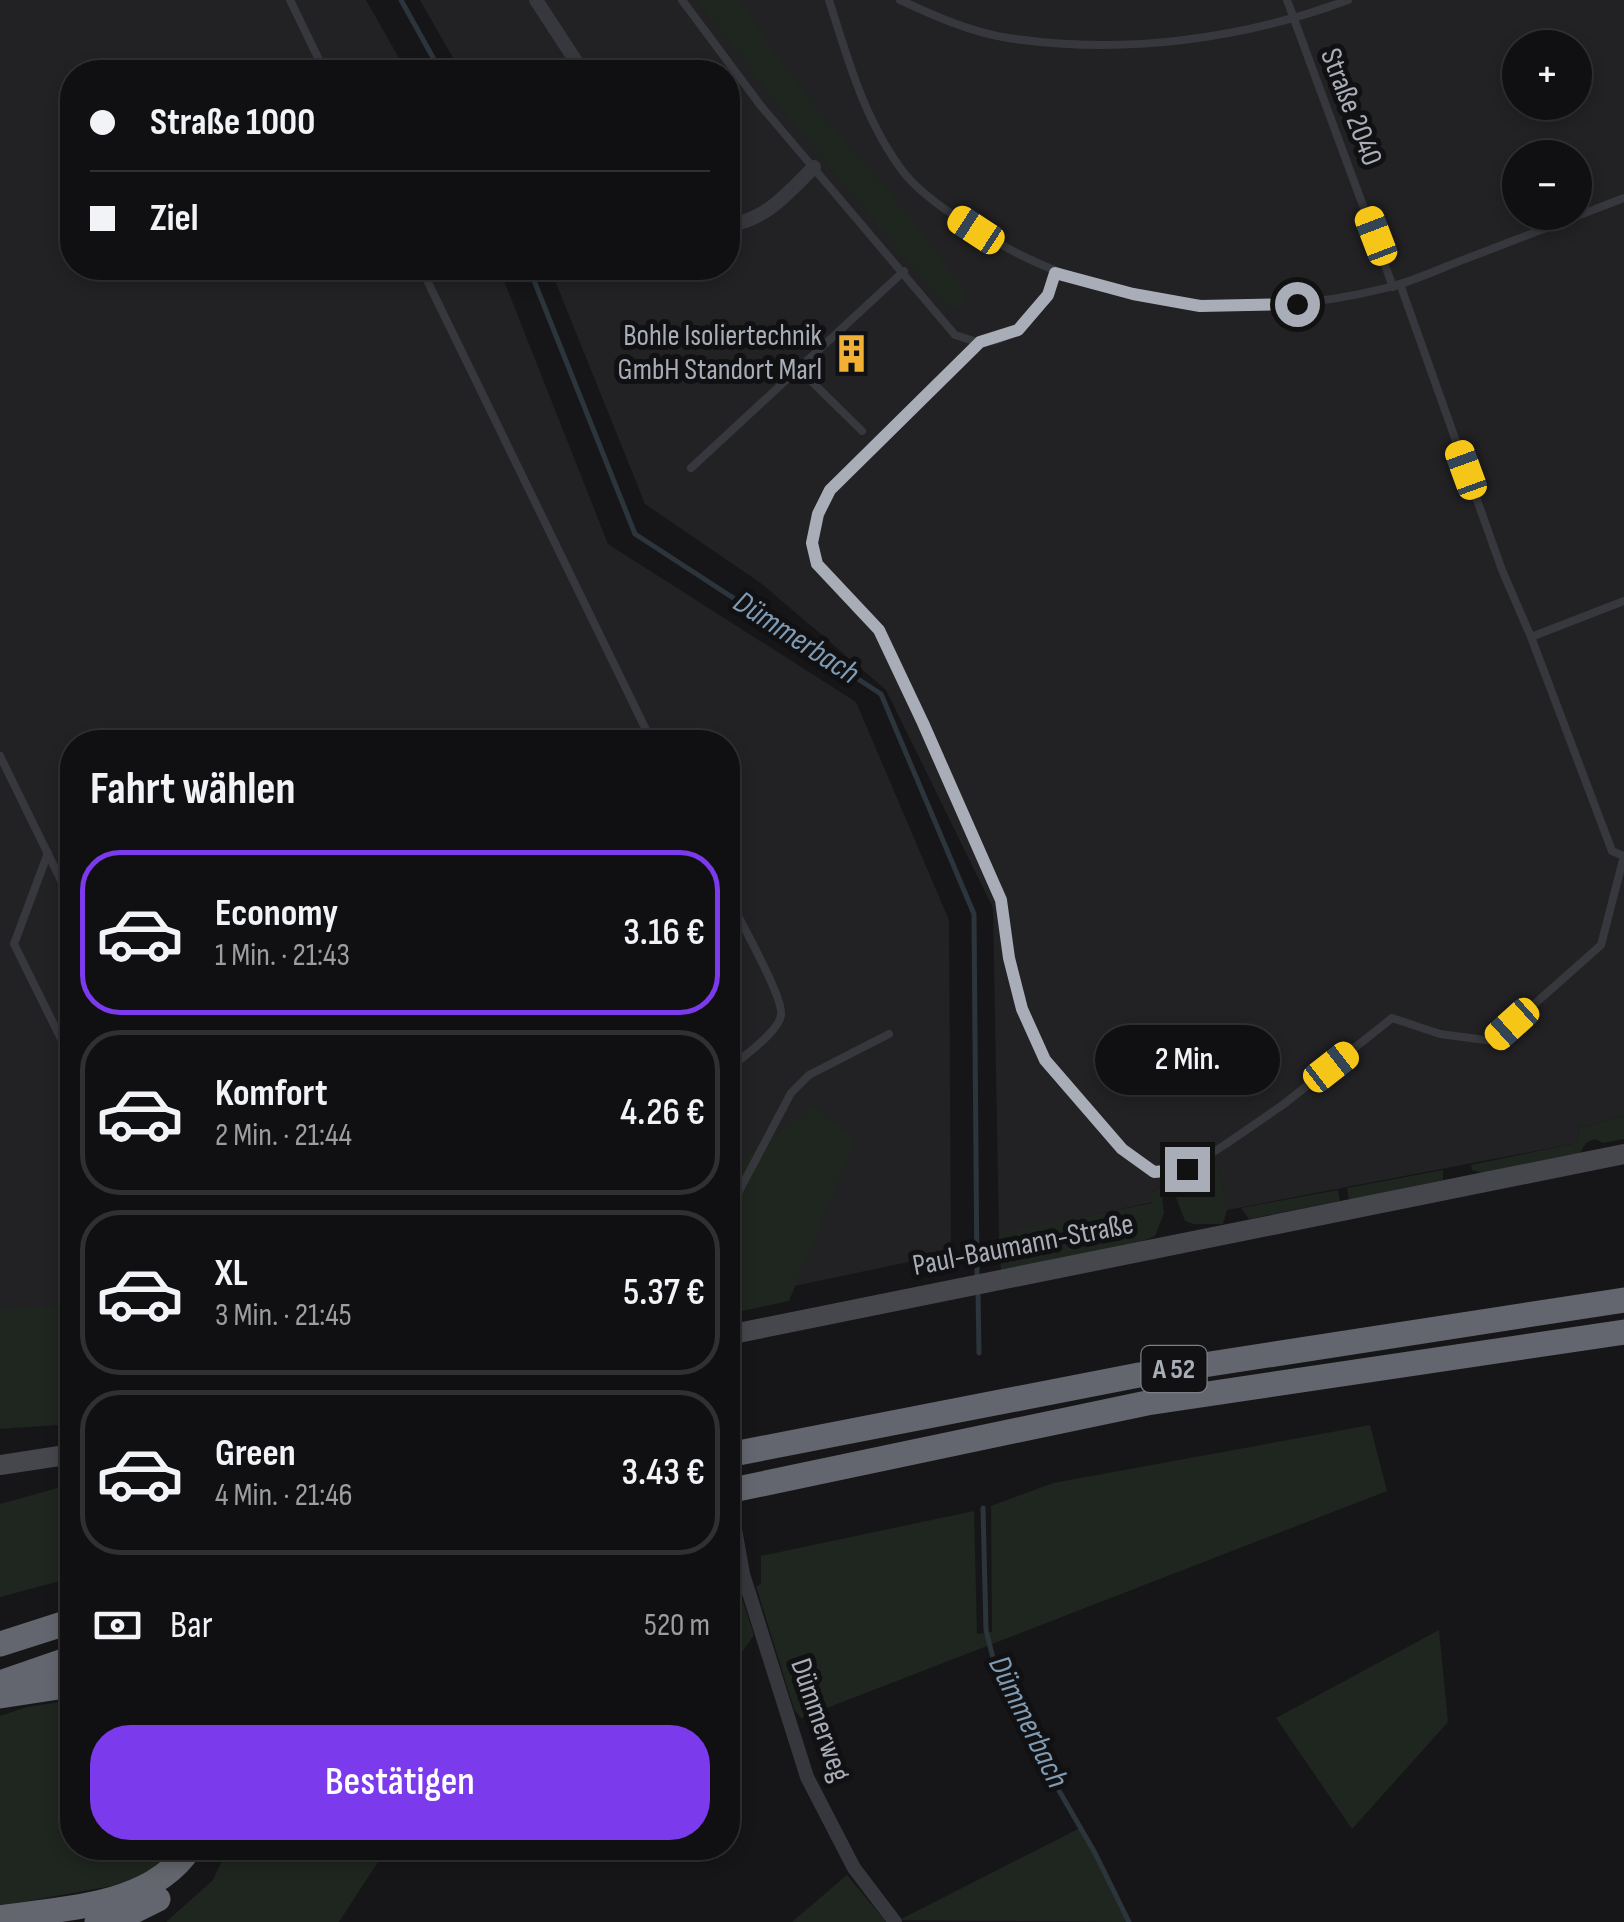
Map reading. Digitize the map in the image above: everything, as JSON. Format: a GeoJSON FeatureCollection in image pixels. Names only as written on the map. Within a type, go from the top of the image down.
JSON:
{"type":"FeatureCollection","features":[{"type":"Feature","properties":{"kind":"highway","name":"A 52"},"geometry":{"type":"LineString","coordinates":[[740,1453],[1139,1374],[1624,1300]]}},
{"type":"Feature","properties":{"kind":"highway","name":"A 52"},"geometry":{"type":"LineString","coordinates":[[740,1488],[1147,1403],[1624,1332]]}},
{"type":"Feature","properties":{"kind":"highway"},"geometry":{"type":"LineString","coordinates":[[0,1644],[60,1625]]}},
{"type":"Feature","properties":{"kind":"highway"},"geometry":{"type":"LineString","coordinates":[[0,1683],[60,1662]]}},
{"type":"Feature","properties":{"kind":"highway"},"geometry":{"type":"LineString","coordinates":[[0,1696],[60,1687]]}},
{"type":"Feature","properties":{"kind":"highway"},"geometry":{"type":"LineString","coordinates":[[0,1918],[139,1892],[168,1874],[180,1860]]}},
{"type":"Feature","properties":{"kind":"highway"},"geometry":{"type":"LineString","coordinates":[[97,1922],[128,1914],[171,1890],[195,1860]]}},
{"type":"Feature","properties":{"kind":"main road","name":"Paul-Baumann-Straße"},"geometry":{"type":"LineString","coordinates":[[740,1333],[1624,1154]]}},
{"type":"Feature","properties":{"kind":"main road"},"geometry":{"type":"LineString","coordinates":[[0,1464],[60,1456]]}},
{"type":"Feature","properties":{"kind":"street"},"geometry":{"type":"LineString","coordinates":[[536,0],[575,60]]}},
{"type":"Feature","properties":{"kind":"street"},"geometry":{"type":"LineString","coordinates":[[740,224],[748,223],[776,204],[814,167]]}},
{"type":"Feature","properties":{"kind":"street","name":"Dümmerweg"},"geometry":{"type":"LineString","coordinates":[[740,1562],[807,1776],[854,1868],[895,1922]]}},
{"type":"Feature","properties":{"kind":"lane"},"geometry":{"type":"LineString","coordinates":[[290,0],[320,60]]}},
{"type":"Feature","properties":{"kind":"lane"},"geometry":{"type":"LineString","coordinates":[[682,0],[726,60]]}},
{"type":"Feature","properties":{"kind":"lane"},"geometry":{"type":"LineString","coordinates":[[829,0],[873,125],[906,175],[956,217],[997,244],[1055,273],[1133,294],[1200,306],[1297,304],[1396,285],[1624,198]]}},
{"type":"Feature","properties":{"kind":"lane"},"geometry":{"type":"LineString","coordinates":[[900,0],[950,23],[1006,38],[1085,44],[1186,41],[1294,20],[1348,0]]}},
{"type":"Feature","properties":{"kind":"lane","name":"Straße 2040"},"geometry":{"type":"LineString","coordinates":[[1287,0],[1612,851],[1624,856]]}},
{"type":"Feature","properties":{"kind":"lane"},"geometry":{"type":"LineString","coordinates":[[740,79],[955,335],[980,342]]}},
{"type":"Feature","properties":{"kind":"lane"},"geometry":{"type":"LineString","coordinates":[[691,468],[904,272]]}},
{"type":"Feature","properties":{"kind":"lane"},"geometry":{"type":"LineString","coordinates":[[1055,273],[1048,295],[1018,330],[980,342],[830,490],[818,514],[812,543],[817,564],[879,630],[916,708],[1001,900],[1009,958],[1022,1009],[1045,1060],[1122,1149],[1154,1172],[1187,1169],[1284,1104],[1392,1018],[1440,1034],[1494,1041],[1601,945],[1624,856]]}},
{"type":"Feature","properties":{"kind":"lane"},"geometry":{"type":"LineString","coordinates":[[426,280],[646,730]]}},
{"type":"Feature","properties":{"kind":"lane"},"geometry":{"type":"LineString","coordinates":[[799,368],[862,431]]}},
{"type":"Feature","properties":{"kind":"lane"},"geometry":{"type":"LineString","coordinates":[[1531,636],[1624,601]]}},
{"type":"Feature","properties":{"kind":"lane"},"geometry":{"type":"LineString","coordinates":[[0,756],[60,878]]}},
{"type":"Feature","properties":{"kind":"lane"},"geometry":{"type":"LineString","coordinates":[[48,853],[14,944],[60,1038]]}},
{"type":"Feature","properties":{"kind":"lane"},"geometry":{"type":"LineString","coordinates":[[740,919],[780,997],[782,1016],[776,1028],[740,1060]]}},
{"type":"Feature","properties":{"kind":"lane"},"geometry":{"type":"LineString","coordinates":[[740,1189],[791,1093],[802,1080],[889,1034]]}},
{"type":"Feature","properties":{"kind":"shaded area"},"geometry":{"type":"Polygon","coordinates":[[[0,0],[366,0],[400,60],[60,60],[60,280],[504,280],[608,544],[856,702],[949,920],[951,1253],[740,1297],[740,730],[60,730],[60,1415],[0,1423],[0,0]]]}},
{"type":"Feature","properties":{"kind":"shaded area"},"geometry":{"type":"Polygon","coordinates":[[[420,0],[1624,0],[1624,1116],[1579,1128],[1577,1143],[1227,1210],[1219,1169],[1152,1192],[1153,1202],[999,1235],[993,908],[886,690],[762,584],[645,504],[555,280],[740,280],[740,60],[454,60],[420,0]]]}},
{"type":"Feature","properties":{"kind":"shaded area"},"geometry":{"type":"Polygon","coordinates":[[[697,0],[741,0],[791,74],[907,212],[962,287],[966,301],[963,309],[939,299],[776,103],[697,0]]]}},
{"type":"Feature","properties":{"kind":"shaded area"},"geometry":{"type":"Polygon","coordinates":[[[815,1105],[855,1141],[789,1301],[740,1311],[740,1161],[815,1105]]]}},
{"type":"Feature","properties":{"kind":"shaded area"},"geometry":{"type":"Polygon","coordinates":[[[1624,1116],[1624,1139],[1603,1143],[1595,1139],[1586,1143],[1580,1153],[1483,1173],[1472,1170],[1471,1165],[1577,1143],[1579,1128],[1624,1116]]]}},
{"type":"Feature","properties":{"kind":"shaded area"},"geometry":{"type":"Polygon","coordinates":[[[1219,1168],[1227,1210],[1223,1224],[1185,1221],[1171,1184],[1219,1168]]]}},
{"type":"Feature","properties":{"kind":"shaded area"},"geometry":{"type":"Polygon","coordinates":[[[1443,1170],[1443,1180],[1349,1200],[1347,1188],[1443,1170]]]}},
{"type":"Feature","properties":{"kind":"shaded area"},"geometry":{"type":"Polygon","coordinates":[[[1161,1188],[1164,1213],[1155,1236],[1138,1243],[1001,1271],[999,1233],[1152,1203],[1151,1193],[1161,1188]]]}},
{"type":"Feature","properties":{"kind":"shaded area"},"geometry":{"type":"Polygon","coordinates":[[[1338,1190],[1340,1201],[1249,1219],[1241,1208],[1338,1190]]]}},
{"type":"Feature","properties":{"kind":"shaded area"},"geometry":{"type":"Polygon","coordinates":[[[60,1306],[60,1425],[0,1429],[0,1309],[60,1306]]]}},
{"type":"Feature","properties":{"kind":"shaded area"},"geometry":{"type":"Polygon","coordinates":[[[1370,1425],[1387,1491],[801,1718],[794,1709],[756,1586],[761,1584],[761,1556],[974,1511],[977,1634],[992,1632],[991,1506],[1053,1483],[1370,1425]]]}},
{"type":"Feature","properties":{"kind":"shaded area"},"geometry":{"type":"Polygon","coordinates":[[[60,1487],[60,1581],[0,1597],[0,1504],[60,1487]]]}},
{"type":"Feature","properties":{"kind":"shaded area"},"geometry":{"type":"Polygon","coordinates":[[[740,1593],[754,1635],[740,1654],[740,1593]]]}},
{"type":"Feature","properties":{"kind":"shaded area"},"geometry":{"type":"Polygon","coordinates":[[[1439,1630],[1448,1722],[1352,1829],[1276,1718],[1439,1630]]]}},
{"type":"Feature","properties":{"kind":"shaded area"},"geometry":{"type":"Polygon","coordinates":[[[60,1702],[60,1860],[164,1860],[159,1866],[129,1883],[0,1906],[0,1716],[60,1702]]]}},
{"type":"Feature","properties":{"kind":"shaded area"},"geometry":{"type":"Polygon","coordinates":[[[1082,1827],[1129,1922],[899,1920],[1082,1827]]]}},
{"type":"Feature","properties":{"kind":"shaded area"},"geometry":{"type":"Polygon","coordinates":[[[222,1860],[379,1860],[339,1922],[166,1922],[213,1880],[222,1860]]]}},
{"type":"Feature","properties":{"kind":"shaded area"},"geometry":{"type":"Polygon","coordinates":[[[847,1875],[886,1922],[792,1922],[847,1875]]]}},
{"type":"Feature","properties":{"kind":"waterway","name":"Dümmerbach"},"geometry":{"type":"LineString","coordinates":[[401,0],[434,60]]}},
{"type":"Feature","properties":{"kind":"waterway","name":"Dümmerbach"},"geometry":{"type":"LineString","coordinates":[[534,280],[635,534],[881,694],[974,914],[977,1280]]}},
{"type":"Feature","properties":{"kind":"waterway","name":"Dümmerbach"},"geometry":{"type":"LineString","coordinates":[[978,1291],[979,1353]]}},
{"type":"Feature","properties":{"kind":"waterway","name":"Dümmerbach"},"geometry":{"type":"LineString","coordinates":[[983,1508],[986,1630],[993,1658],[1031,1742],[1095,1853],[1129,1922]]}},
{"type":"Feature","properties":{"kind":"place","name":"Bohle Isoliertechnik GmbH Standort Marl"},"geometry":{"type":"Point","coordinates":[852,353]}},
{"type":"Feature","properties":{"kind":"route"},"geometry":{"type":"LineString","coordinates":[[1187,1169],[1154,1172],[1122,1149],[1045,1060],[1022,1009],[1009,958],[1001,900],[923,723],[879,630],[817,564],[812,543],[818,514],[830,490],[980,342],[1018,330],[1048,295],[1055,273],[1133,294],[1200,306],[1297,304]]}}]}
